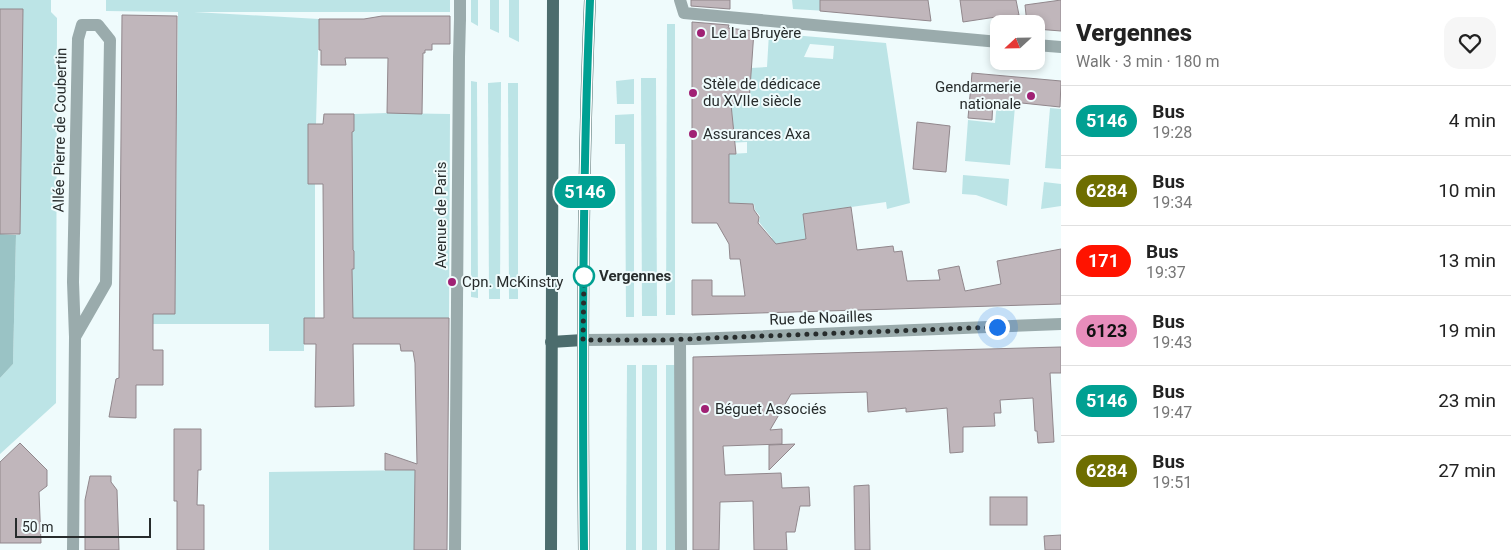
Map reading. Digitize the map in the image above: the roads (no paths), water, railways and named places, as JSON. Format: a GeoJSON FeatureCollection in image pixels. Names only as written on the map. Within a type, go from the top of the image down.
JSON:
{"type":"FeatureCollection","features":[{"type":"Feature","properties":{"kind":"main road"},"geometry":{"type":"LineString","coordinates":[[551,550],[554,0]]}},
{"type":"Feature","properties":{"kind":"main road"},"geometry":{"type":"LineString","coordinates":[[584,550],[583,340],[586,107],[590,0]]}},
{"type":"Feature","properties":{"kind":"main road"},"geometry":{"type":"LineString","coordinates":[[551,342],[583,340]]}},
{"type":"Feature","properties":{"kind":"street","name":"Avenue de Paris"},"geometry":{"type":"LineString","coordinates":[[455,550],[460,0]]}},
{"type":"Feature","properties":{"kind":"street"},"geometry":{"type":"LineString","coordinates":[[680,0],[684,13],[990,41]]}},
{"type":"Feature","properties":{"kind":"street","name":"Allée Pierre de Coubertin"},"geometry":{"type":"LineString","coordinates":[[73,550],[75,337],[73,282],[78,39],[82,25],[98,25],[110,40],[106,282],[75,337]]}},
{"type":"Feature","properties":{"kind":"street"},"geometry":{"type":"LineString","coordinates":[[1045,46],[1061,47]]}},
{"type":"Feature","properties":{"kind":"street","name":"Rue de Noailles"},"geometry":{"type":"LineString","coordinates":[[583,340],[680,339],[1061,324]]}},
{"type":"Feature","properties":{"kind":"street"},"geometry":{"type":"LineString","coordinates":[[680,339],[680,550]]}},
{"type":"Feature","properties":{"kind":"place","name":"Le La Bruyère"},"geometry":{"type":"Point","coordinates":[701,33]}},
{"type":"Feature","properties":{"kind":"place","name":"Stèle de dédicace du XVIIe siècle"},"geometry":{"type":"Point","coordinates":[693,93]}},
{"type":"Feature","properties":{"kind":"place","name":"Gendarmerie nationale"},"geometry":{"type":"Point","coordinates":[1031,96]}},
{"type":"Feature","properties":{"kind":"place","name":"Assurances Axa"},"geometry":{"type":"Point","coordinates":[693,134]}},
{"type":"Feature","properties":{"kind":"place","name":"Vergennes"},"geometry":{"type":"Point","coordinates":[584,276]}},
{"type":"Feature","properties":{"kind":"place","name":"Cpn. McKinstry"},"geometry":{"type":"Point","coordinates":[452,282]}},
{"type":"Feature","properties":{"kind":"place","name":"Béguet Associés"},"geometry":{"type":"Point","coordinates":[705,409]}}]}
